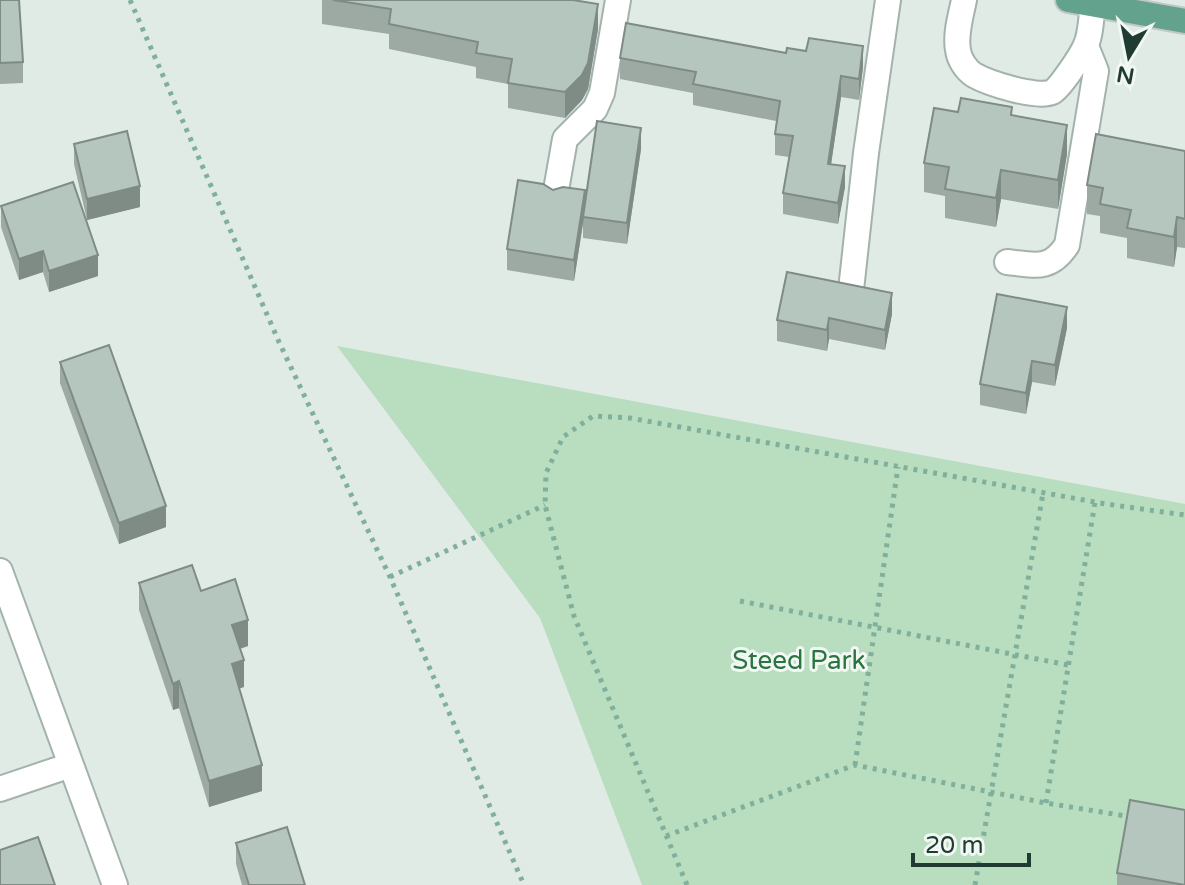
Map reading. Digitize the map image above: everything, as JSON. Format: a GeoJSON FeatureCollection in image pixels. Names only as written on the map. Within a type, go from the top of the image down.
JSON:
{"type":"FeatureCollection","features":[{"type":"Feature","properties":{"kind":"main road"},"geometry":{"type":"LineString","coordinates":[[1080,2],[1159,8],[1185,21]]}},
{"type":"Feature","properties":{"kind":"street"},"geometry":{"type":"LineString","coordinates":[[555,196],[565,139],[595,109],[602,93],[618,0]]}},
{"type":"Feature","properties":{"kind":"street"},"geometry":{"type":"LineString","coordinates":[[851,290],[866,153],[888,0]]}},
{"type":"Feature","properties":{"kind":"street"},"geometry":{"type":"LineString","coordinates":[[964,0],[958,50],[962,63],[972,74],[988,81],[1040,94],[1052,92],[1086,46]]}},
{"type":"Feature","properties":{"kind":"street"},"geometry":{"type":"LineString","coordinates":[[1007,262],[1047,265],[1060,257],[1067,245],[1096,71],[1086,46],[1080,2]]}},
{"type":"Feature","properties":{"kind":"street"},"geometry":{"type":"LineString","coordinates":[[0,571],[115,885]]}},
{"type":"Feature","properties":{"kind":"street"},"geometry":{"type":"LineString","coordinates":[[0,789],[71,765]]}},
{"type":"Feature","properties":{"kind":"path"},"geometry":{"type":"LineString","coordinates":[[130,0],[279,342],[390,577],[524,885]]}},
{"type":"Feature","properties":{"kind":"path"},"geometry":{"type":"LineString","coordinates":[[687,885],[574,616],[545,505],[546,473],[563,437],[593,416],[663,424],[1043,493],[1185,515]]}},
{"type":"Feature","properties":{"kind":"path"},"geometry":{"type":"LineString","coordinates":[[855,765],[898,467]]}},
{"type":"Feature","properties":{"kind":"path"},"geometry":{"type":"LineString","coordinates":[[975,885],[1043,493]]}},
{"type":"Feature","properties":{"kind":"path"},"geometry":{"type":"LineString","coordinates":[[1046,803],[1095,502]]}},
{"type":"Feature","properties":{"kind":"path"},"geometry":{"type":"LineString","coordinates":[[390,577],[545,505]]}},
{"type":"Feature","properties":{"kind":"path"},"geometry":{"type":"LineString","coordinates":[[740,601],[1068,665]]}},
{"type":"Feature","properties":{"kind":"path"},"geometry":{"type":"LineString","coordinates":[[666,836],[855,765],[1139,818]]}},
{"type":"Feature","properties":{"kind":"green space","name":"Steed Park"},"geometry":{"type":"Polygon","coordinates":[[[337,346],[1185,504],[1185,885],[642,885],[540,618],[337,346]]]}},
{"type":"Feature","properties":{"kind":"building"},"geometry":{"type":"Polygon","coordinates":[[[0,0],[19,0],[23,62],[0,63],[0,0]]]}},
{"type":"Feature","properties":{"kind":"building"},"geometry":{"type":"Polygon","coordinates":[[[333,0],[573,0],[598,4],[588,63],[582,75],[565,92],[508,83],[512,59],[476,53],[478,42],[389,24],[391,9],[333,0]]]}},
{"type":"Feature","properties":{"kind":"building"},"geometry":{"type":"Polygon","coordinates":[[[626,23],[786,53],[787,48],[806,51],[809,38],[863,46],[859,79],[841,76],[828,164],[845,166],[838,203],[783,193],[793,136],[775,134],[780,101],[693,84],[696,72],[620,58],[626,23]]]}},
{"type":"Feature","properties":{"kind":"building"},"geometry":{"type":"Polygon","coordinates":[[[961,98],[1012,107],[1011,115],[1067,125],[1058,180],[1001,170],[996,198],[945,189],[949,167],[924,163],[934,108],[958,112],[961,98]]]}},
{"type":"Feature","properties":{"kind":"building"},"geometry":{"type":"Polygon","coordinates":[[[597,121],[641,128],[627,223],[583,217],[597,121]]]}},
{"type":"Feature","properties":{"kind":"building"},"geometry":{"type":"Polygon","coordinates":[[[127,131],[140,186],[87,199],[74,144],[127,131]]]}},
{"type":"Feature","properties":{"kind":"building"},"geometry":{"type":"Polygon","coordinates":[[[1096,134],[1185,151],[1185,219],[1177,217],[1174,237],[1127,228],[1131,210],[1100,204],[1103,188],[1087,185],[1096,134]]]}},
{"type":"Feature","properties":{"kind":"building"},"geometry":{"type":"Polygon","coordinates":[[[518,180],[543,184],[553,190],[563,187],[585,190],[574,260],[507,249],[518,180]]]}},
{"type":"Feature","properties":{"kind":"building"},"geometry":{"type":"Polygon","coordinates":[[[73,182],[98,255],[49,271],[43,251],[19,259],[1,206],[73,182]]]}},
{"type":"Feature","properties":{"kind":"building"},"geometry":{"type":"Polygon","coordinates":[[[787,272],[892,293],[885,330],[829,318],[827,330],[777,320],[787,272]]]}},
{"type":"Feature","properties":{"kind":"building"},"geometry":{"type":"Polygon","coordinates":[[[997,294],[1067,307],[1055,365],[1032,361],[1026,393],[980,384],[997,294]]]}},
{"type":"Feature","properties":{"kind":"building"},"geometry":{"type":"Polygon","coordinates":[[[109,345],[166,506],[119,523],[60,362],[109,345]]]}},
{"type":"Feature","properties":{"kind":"building"},"geometry":{"type":"Polygon","coordinates":[[[192,565],[201,591],[235,579],[248,620],[232,625],[244,660],[232,664],[262,765],[209,781],[179,681],[173,684],[139,583],[192,565]]]}},
{"type":"Feature","properties":{"kind":"building"},"geometry":{"type":"Polygon","coordinates":[[[1130,800],[1185,810],[1185,885],[1117,873],[1130,800]]]}},
{"type":"Feature","properties":{"kind":"building"},"geometry":{"type":"Polygon","coordinates":[[[287,827],[305,885],[249,885],[236,843],[287,827]]]}},
{"type":"Feature","properties":{"kind":"building"},"geometry":{"type":"Polygon","coordinates":[[[38,837],[55,885],[0,885],[0,850],[38,837]]]}}]}
